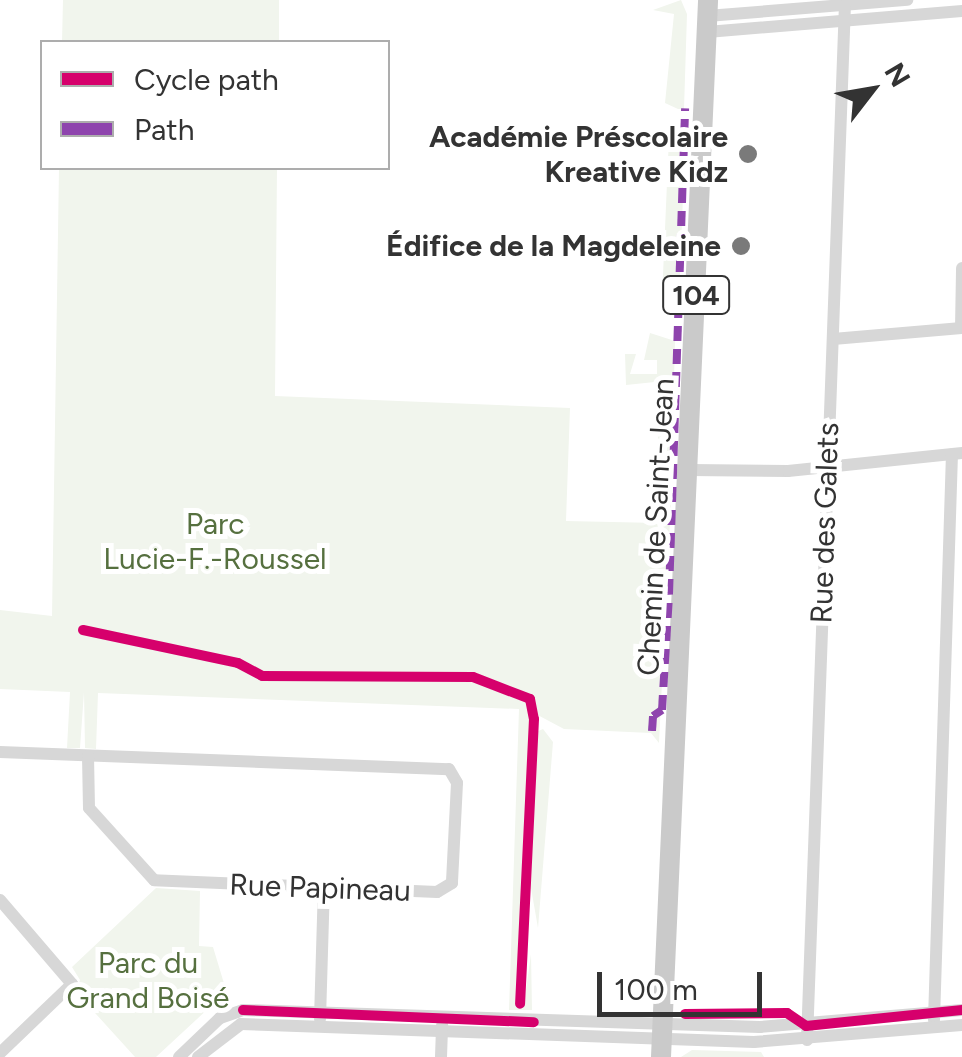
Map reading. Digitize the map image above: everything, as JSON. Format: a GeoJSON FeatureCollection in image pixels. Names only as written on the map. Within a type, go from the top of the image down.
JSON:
{"type":"FeatureCollection","features":[{"type":"Feature","properties":{"kind":"main road","name":"Chemin de Saint-Jean"},"geometry":{"type":"LineString","coordinates":[[662,1040],[707,16]]}},
{"type":"Feature","properties":{"kind":"street"},"geometry":{"type":"LineString","coordinates":[[707,16],[907,0]]}},
{"type":"Feature","properties":{"kind":"street","name":"Rue des Galets"},"geometry":{"type":"LineString","coordinates":[[806,1033],[845,6]]}},
{"type":"Feature","properties":{"kind":"street"},"geometry":{"type":"LineString","coordinates":[[707,16],[846,22],[962,10]]}},
{"type":"Feature","properties":{"kind":"street"},"geometry":{"type":"LineString","coordinates":[[833,339],[962,328],[962,268]]}},
{"type":"Feature","properties":{"kind":"street"},"geometry":{"type":"LineString","coordinates":[[689,470],[828,467],[957,453],[955,578],[934,1020]]}},
{"type":"Feature","properties":{"kind":"street","name":"Rue Papineau"},"geometry":{"type":"LineString","coordinates":[[0,752],[452,771],[454,878],[447,890],[154,880],[89,808],[88,756]]}},
{"type":"Feature","properties":{"kind":"street"},"geometry":{"type":"LineString","coordinates":[[320,1020],[324,888]]}},
{"type":"Feature","properties":{"kind":"street"},"geometry":{"type":"LineString","coordinates":[[0,900],[72,984],[0,1053]]}},
{"type":"Feature","properties":{"kind":"street"},"geometry":{"type":"LineString","coordinates":[[179,1057],[232,1012],[662,1040],[806,1033],[934,1020],[962,1010]]}},
{"type":"Feature","properties":{"kind":"street"},"geometry":{"type":"LineString","coordinates":[[198,1057],[241,1024],[320,1020]]}},
{"type":"Feature","properties":{"kind":"street"},"geometry":{"type":"LineString","coordinates":[[934,1020],[962,1025]]}},
{"type":"Feature","properties":{"kind":"street"},"geometry":{"type":"LineString","coordinates":[[441,1057],[442,1025]]}},
{"type":"Feature","properties":{"kind":"green space"},"geometry":{"type":"Polygon","coordinates":[[[63,0],[279,0],[279,40],[62,40],[63,0]]]}},
{"type":"Feature","properties":{"kind":"green space"},"geometry":{"type":"Polygon","coordinates":[[[681,0],[687,14],[684,109],[678,109],[665,103],[674,14],[653,10],[681,0]]]}},
{"type":"Feature","properties":{"kind":"green space"},"geometry":{"type":"Polygon","coordinates":[[[676,135],[685,142],[679,301],[668,305],[662,298],[669,137],[676,135]]]}},
{"type":"Feature","properties":{"kind":"green space","name":"Parc Lucie-F.-Roussel"},"geometry":{"type":"Polygon","coordinates":[[[59,170],[277,170],[275,396],[570,408],[566,521],[658,523],[660,478],[672,481],[659,743],[651,733],[564,729],[532,712],[516,1004],[524,1004],[531,954],[532,1010],[509,1010],[519,709],[98,693],[96,749],[85,748],[84,692],[80,748],[67,748],[70,692],[0,689],[0,610],[52,616],[59,170]]]}},
{"type":"Feature","properties":{"kind":"green space"},"geometry":{"type":"Polygon","coordinates":[[[650,333],[675,341],[674,380],[626,385],[625,354],[636,354],[630,374],[657,374],[657,360],[644,360],[650,333]]]}},
{"type":"Feature","properties":{"kind":"green space"},"geometry":{"type":"Polygon","coordinates":[[[655,410],[674,416],[670,459],[660,457],[655,410]]]}},
{"type":"Feature","properties":{"kind":"green space"},"geometry":{"type":"Polygon","coordinates":[[[543,729],[553,742],[538,928],[531,888],[536,732],[543,729]]]}},
{"type":"Feature","properties":{"kind":"green space","name":"Parc du Grand Boisé"},"geometry":{"type":"Polygon","coordinates":[[[156,888],[200,891],[199,946],[213,947],[229,1000],[210,1007],[156,1057],[135,1057],[76,992],[80,980],[72,967],[156,888]]]}},
{"type":"Feature","properties":{"kind":"green space"},"geometry":{"type":"Polygon","coordinates":[[[692,1050],[761,1052],[764,1057],[681,1057],[692,1050]]]}},
{"type":"Feature","properties":{"kind":"marked path"},"geometry":{"type":"LineString","coordinates":[[652,731],[653,716],[662,710],[669,594],[685,108]]}},
{"type":"Feature","properties":{"kind":"cycle path"},"geometry":{"type":"LineString","coordinates":[[83,630],[238,663],[262,676],[473,677],[530,699],[534,719],[520,1004]]}},
{"type":"Feature","properties":{"kind":"cycle path"},"geometry":{"type":"LineString","coordinates":[[243,1010],[534,1022]]}},
{"type":"Feature","properties":{"kind":"cycle path"},"geometry":{"type":"LineString","coordinates":[[685,1014],[787,1013],[806,1026],[962,1010]]}},
{"type":"Feature","properties":{"kind":"place","name":"Académie Préscolaire Kreative Kidz"},"geometry":{"type":"Point","coordinates":[748,154]}},
{"type":"Feature","properties":{"kind":"place","name":"Édifice de la Magdeleine"},"geometry":{"type":"Point","coordinates":[741,246]}}]}
